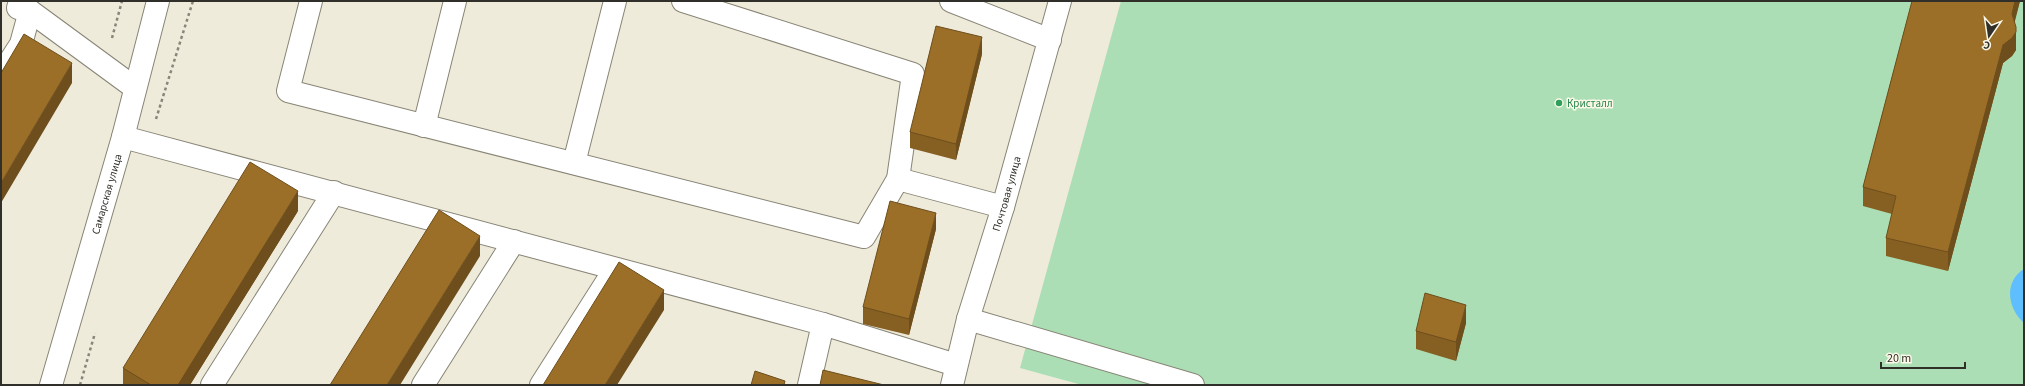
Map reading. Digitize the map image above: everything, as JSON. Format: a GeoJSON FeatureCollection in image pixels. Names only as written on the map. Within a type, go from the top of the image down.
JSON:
{"type":"FeatureCollection","features":[{"type":"Feature","properties":{"kind":"street","name":"Самарская улица"},"geometry":{"type":"LineString","coordinates":[[51,385],[123,137],[158,1]]}},
{"type":"Feature","properties":{"kind":"street"},"geometry":{"type":"LineString","coordinates":[[311,1],[288,91],[864,237],[898,179],[913,74],[683,1]]}},
{"type":"Feature","properties":{"kind":"street"},"geometry":{"type":"LineString","coordinates":[[424,126],[455,1]]}},
{"type":"Feature","properties":{"kind":"street"},"geometry":{"type":"LineString","coordinates":[[574,164],[615,1]]}},
{"type":"Feature","properties":{"kind":"street"},"geometry":{"type":"LineString","coordinates":[[951,1],[1050,40]]}},
{"type":"Feature","properties":{"kind":"street","name":"Почтовая улица"},"geometry":{"type":"LineString","coordinates":[[954,375],[968,319],[1003,207],[1060,1]]}},
{"type":"Feature","properties":{"kind":"street"},"geometry":{"type":"LineString","coordinates":[[17,6],[105,64],[135,88]]}},
{"type":"Feature","properties":{"kind":"street"},"geometry":{"type":"LineString","coordinates":[[1,76],[21,44],[17,6]]}},
{"type":"Feature","properties":{"kind":"street"},"geometry":{"type":"LineString","coordinates":[[123,137],[334,192],[823,324],[954,375]]}},
{"type":"Feature","properties":{"kind":"street"},"geometry":{"type":"LineString","coordinates":[[898,179],[1003,207]]}},
{"type":"Feature","properties":{"kind":"street"},"geometry":{"type":"LineString","coordinates":[[212,385],[334,192]]}},
{"type":"Feature","properties":{"kind":"street"},"geometry":{"type":"LineString","coordinates":[[423,385],[514,241]]}},
{"type":"Feature","properties":{"kind":"street"},"geometry":{"type":"LineString","coordinates":[[541,385],[615,269]]}},
{"type":"Feature","properties":{"kind":"street"},"geometry":{"type":"LineString","coordinates":[[968,319],[1194,385]]}},
{"type":"Feature","properties":{"kind":"street"},"geometry":{"type":"LineString","coordinates":[[809,385],[823,324]]}},
{"type":"Feature","properties":{"kind":"path"},"geometry":{"type":"LineString","coordinates":[[105,64],[122,1]]}},
{"type":"Feature","properties":{"kind":"green space","name":"Кристалл"},"geometry":{"type":"Polygon","coordinates":[[[1121,1],[2024,1],[2024,385],[1082,385],[1020,368],[1121,1]]]}},
{"type":"Feature","properties":{"kind":"water"},"geometry":{"type":"Polygon","coordinates":[[[2024,269],[2024,323],[2014,310],[2010,296],[2013,281],[2017,274],[2024,269]]]}},
{"type":"Feature","properties":{"kind":"building"},"geometry":{"type":"Polygon","coordinates":[[[1912,1],[2015,1],[2012,14],[2016,32],[2012,38],[2003,45],[1948,252],[1886,238],[1896,196],[1863,187],[1912,1]]]}},
{"type":"Feature","properties":{"kind":"building"},"geometry":{"type":"Polygon","coordinates":[[[936,26],[982,37],[956,144],[910,132],[936,26]]]}},
{"type":"Feature","properties":{"kind":"building"},"geometry":{"type":"Polygon","coordinates":[[[24,34],[72,63],[1,183],[1,73],[24,34]]]}},
{"type":"Feature","properties":{"kind":"building"},"geometry":{"type":"Polygon","coordinates":[[[250,162],[298,191],[178,385],[151,385],[123,368],[250,162]]]}},
{"type":"Feature","properties":{"kind":"building"},"geometry":{"type":"Polygon","coordinates":[[[890,201],[936,213],[909,319],[863,307],[890,201]]]}},
{"type":"Feature","properties":{"kind":"building"},"geometry":{"type":"Polygon","coordinates":[[[439,210],[480,236],[387,385],[330,385],[439,210]]]}},
{"type":"Feature","properties":{"kind":"building"},"geometry":{"type":"Polygon","coordinates":[[[619,262],[664,290],[605,385],[543,385],[619,262]]]}},
{"type":"Feature","properties":{"kind":"building"},"geometry":{"type":"Polygon","coordinates":[[[1425,293],[1466,305],[1456,342],[1416,331],[1425,293]]]}},
{"type":"Feature","properties":{"kind":"building"},"geometry":{"type":"Polygon","coordinates":[[[823,370],[884,385],[820,385],[823,370]]]}},
{"type":"Feature","properties":{"kind":"building"},"geometry":{"type":"Polygon","coordinates":[[[755,371],[785,381],[784,385],[751,385],[755,371]]]}},
{"type":"Feature","properties":{"kind":"place","name":"Кристалл"},"geometry":{"type":"Point","coordinates":[1559,103]}}]}
